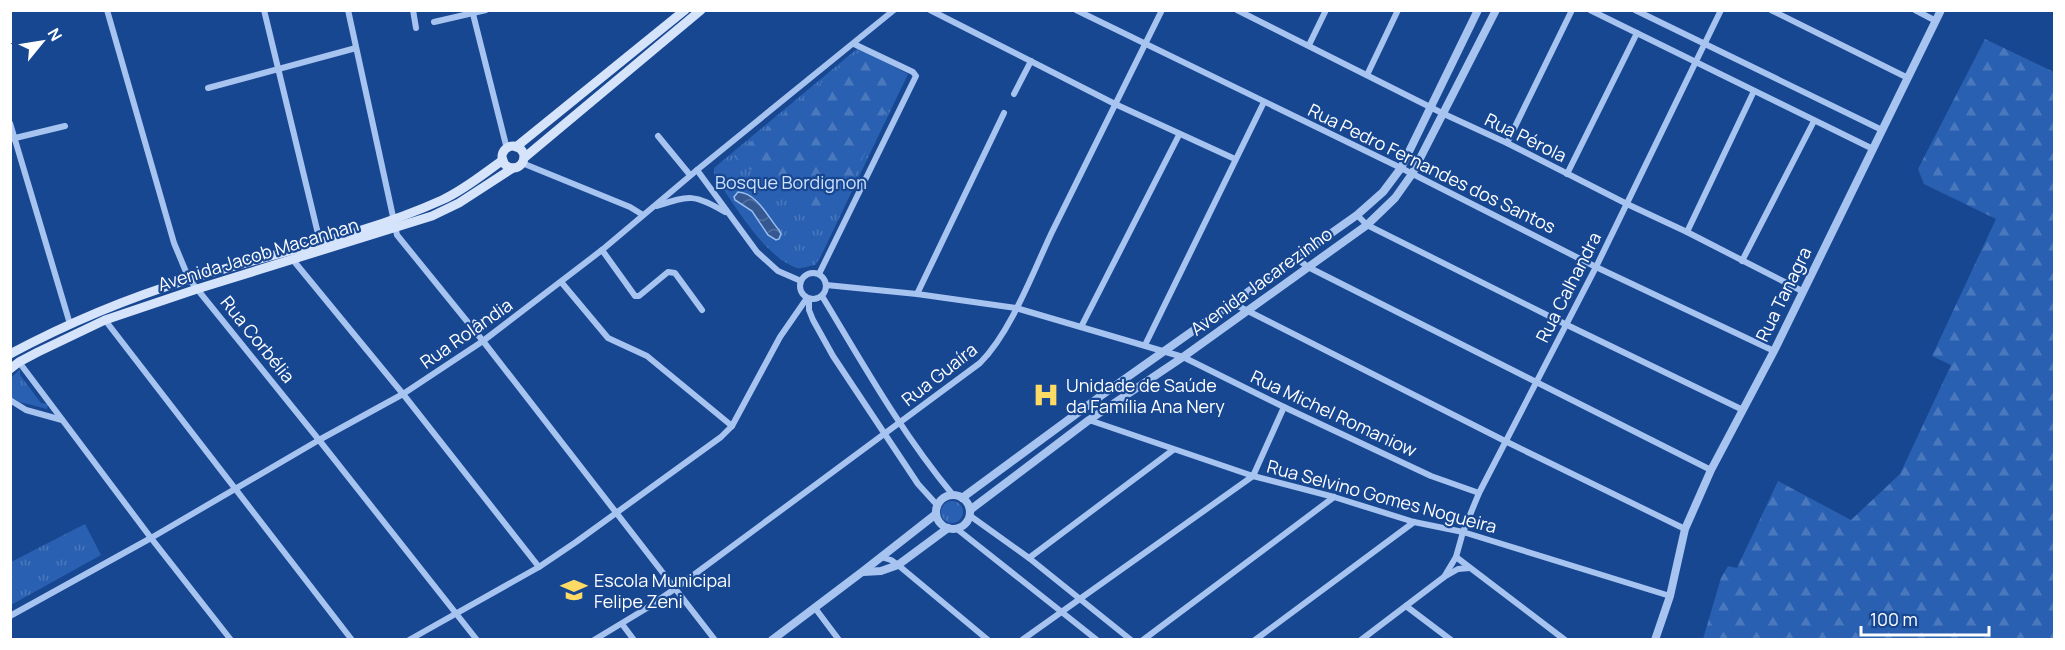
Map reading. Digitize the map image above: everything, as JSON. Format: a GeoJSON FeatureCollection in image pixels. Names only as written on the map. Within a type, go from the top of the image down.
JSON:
{"type":"FeatureCollection","features":[{"type":"Feature","properties":{"kind":"main road"},"geometry":{"type":"LineString","coordinates":[[685,10],[503,154],[505,164],[513,168],[701,10]]}},
{"type":"Feature","properties":{"kind":"main road"},"geometry":{"type":"LineString","coordinates":[[512,148],[522,151],[523,160]]}},
{"type":"Feature","properties":{"kind":"main road","name":"Avenida Jacob Macanhan"},"geometry":{"type":"LineString","coordinates":[[10,369],[19,362],[105,320],[293,260],[394,224],[467,185],[503,160]]}},
{"type":"Feature","properties":{"kind":"main road","name":"Avenida Jacob Macanhan"},"geometry":{"type":"LineString","coordinates":[[10,354],[106,308],[189,279],[321,242],[432,216],[459,203],[513,168]]}},
{"type":"Feature","properties":{"kind":"street","name":"Rua Corbélia"},"geometry":{"type":"LineString","coordinates":[[107,10],[174,243],[189,279],[477,639]]}},
{"type":"Feature","properties":{"kind":"street"},"geometry":{"type":"LineString","coordinates":[[264,10],[321,242]]}},
{"type":"Feature","properties":{"kind":"street"},"geometry":{"type":"LineString","coordinates":[[348,10],[397,235],[483,341],[715,639]]}},
{"type":"Feature","properties":{"kind":"street"},"geometry":{"type":"LineString","coordinates":[[413,10],[416,28]]}},
{"type":"Feature","properties":{"kind":"street"},"geometry":{"type":"LineString","coordinates":[[434,22],[486,10]]}},
{"type":"Feature","properties":{"kind":"street","name":"Rua Rolândia"},"geometry":{"type":"LineString","coordinates":[[10,616],[404,393],[483,341],[562,283],[690,175],[894,10]]}},
{"type":"Feature","properties":{"kind":"street"},"geometry":{"type":"LineString","coordinates":[[930,10],[1115,104],[1235,159]]}},
{"type":"Feature","properties":{"kind":"street","name":"Rua Pedro Fernandes dos Santos"},"geometry":{"type":"LineString","coordinates":[[1076,10],[1401,168],[1596,267],[1774,351]]}},
{"type":"Feature","properties":{"kind":"street","name":"Rua Guaíra"},"geometry":{"type":"LineString","coordinates":[[594,639],[622,624],[676,588],[901,423],[985,358],[996,345],[1016,308],[1162,10]]}},
{"type":"Feature","properties":{"kind":"street","name":"Rua Pérola"},"geometry":{"type":"LineString","coordinates":[[1237,10],[1802,291]]}},
{"type":"Feature","properties":{"kind":"street"},"geometry":{"type":"LineString","coordinates":[[1309,45],[1326,10]]}},
{"type":"Feature","properties":{"kind":"street"},"geometry":{"type":"LineString","coordinates":[[1367,75],[1398,10]]}},
{"type":"Feature","properties":{"kind":"street","name":"Avenida Jacarezinho"},"geometry":{"type":"LineString","coordinates":[[958,496],[1357,215],[1383,192],[1401,168],[1478,10]]}},
{"type":"Feature","properties":{"kind":"street","name":"Avenida Jacarezinho"},"geometry":{"type":"LineString","coordinates":[[969,513],[1089,420],[1183,357],[1367,225],[1395,198],[1412,174],[1496,10]]}},
{"type":"Feature","properties":{"kind":"street"},"geometry":{"type":"LineString","coordinates":[[1507,143],[1572,10]]}},
{"type":"Feature","properties":{"kind":"street"},"geometry":{"type":"LineString","coordinates":[[1590,10],[1872,149]]}},
{"type":"Feature","properties":{"kind":"street"},"geometry":{"type":"LineString","coordinates":[[1635,10],[1882,130]]}},
{"type":"Feature","properties":{"kind":"street","name":"Rua Calhandra"},"geometry":{"type":"LineString","coordinates":[[1444,577],[1456,557],[1463,532],[1479,493],[1504,441],[1596,267],[1721,10]]}},
{"type":"Feature","properties":{"kind":"street"},"geometry":{"type":"LineString","coordinates":[[1771,10],[1908,78]]}},
{"type":"Feature","properties":{"kind":"street"},"geometry":{"type":"LineString","coordinates":[[1915,10],[1936,21]]}},
{"type":"Feature","properties":{"kind":"street","name":"Rua Tanagra"},"geometry":{"type":"LineString","coordinates":[[1655,639],[1670,596],[1685,530],[1711,470],[1774,351],[1941,10]]}},
{"type":"Feature","properties":{"kind":"street"},"geometry":{"type":"LineString","coordinates":[[472,12],[512,148]]}},
{"type":"Feature","properties":{"kind":"street"},"geometry":{"type":"LineString","coordinates":[[1567,174],[1636,33]]}},
{"type":"Feature","properties":{"kind":"street"},"geometry":{"type":"LineString","coordinates":[[819,274],[916,76],[913,72],[854,44]]}},
{"type":"Feature","properties":{"kind":"street"},"geometry":{"type":"LineString","coordinates":[[208,88],[356,48]]}},
{"type":"Feature","properties":{"kind":"street"},"geometry":{"type":"LineString","coordinates":[[1014,94],[1031,61]]}},
{"type":"Feature","properties":{"kind":"street"},"geometry":{"type":"LineString","coordinates":[[1687,232],[1754,91]]}},
{"type":"Feature","properties":{"kind":"street"},"geometry":{"type":"LineString","coordinates":[[1144,345],[1264,102]]}},
{"type":"Feature","properties":{"kind":"street"},"geometry":{"type":"LineString","coordinates":[[917,294],[1004,113]]}},
{"type":"Feature","properties":{"kind":"street"},"geometry":{"type":"LineString","coordinates":[[1742,261],[1814,121]]}},
{"type":"Feature","properties":{"kind":"street"},"geometry":{"type":"LineString","coordinates":[[10,123],[12,139],[70,324]]}},
{"type":"Feature","properties":{"kind":"street"},"geometry":{"type":"LineString","coordinates":[[12,139],[65,126]]}},
{"type":"Feature","properties":{"kind":"street"},"geometry":{"type":"LineString","coordinates":[[1081,327],[1179,135]]}},
{"type":"Feature","properties":{"kind":"street"},"geometry":{"type":"LineString","coordinates":[[658,136],[690,175]]}},
{"type":"Feature","properties":{"kind":"street"},"geometry":{"type":"LineString","coordinates":[[523,160],[630,207],[643,215]]}},
{"type":"Feature","properties":{"kind":"street"},"geometry":{"type":"LineString","coordinates":[[697,170],[728,214],[764,258],[778,271],[801,281]]}},
{"type":"Feature","properties":{"kind":"street"},"geometry":{"type":"LineString","coordinates":[[652,208],[678,199],[696,198],[703,199],[728,214]]}},
{"type":"Feature","properties":{"kind":"street"},"geometry":{"type":"LineString","coordinates":[[1357,215],[1367,225],[1743,410]]}},
{"type":"Feature","properties":{"kind":"street"},"geometry":{"type":"LineString","coordinates":[[602,250],[635,296],[639,296],[668,272],[675,273],[702,310]]}},
{"type":"Feature","properties":{"kind":"street"},"geometry":{"type":"LineString","coordinates":[[1296,258],[1308,267],[1711,470]]}},
{"type":"Feature","properties":{"kind":"street"},"geometry":{"type":"LineString","coordinates":[[293,260],[404,393],[539,567]]}},
{"type":"Feature","properties":{"kind":"street"},"geometry":{"type":"LineString","coordinates":[[808,274],[819,274],[824,278],[826,285],[822,296],[816,299],[808,298],[801,292],[801,281],[808,274]]}},
{"type":"Feature","properties":{"kind":"street"},"geometry":{"type":"LineString","coordinates":[[562,283],[608,338],[647,356],[732,426]]}},
{"type":"Feature","properties":{"kind":"street","name":"Rua Michel Romaniow"},"geometry":{"type":"LineString","coordinates":[[826,285],[917,294],[1016,308],[1183,357],[1431,476],[1479,493]]}},
{"type":"Feature","properties":{"kind":"street"},"geometry":{"type":"LineString","coordinates":[[822,296],[868,374],[901,423],[958,496],[967,502],[969,513],[965,524],[952,528],[898,565],[881,571],[862,572]]}},
{"type":"Feature","properties":{"kind":"street"},"geometry":{"type":"LineString","coordinates":[[409,639],[539,567],[721,437],[732,426],[780,337],[808,298]]}},
{"type":"Feature","properties":{"kind":"street"},"geometry":{"type":"LineString","coordinates":[[808,298],[809,310],[833,356],[884,435],[937,509],[939,523],[952,528],[1097,639]]}},
{"type":"Feature","properties":{"kind":"street"},"geometry":{"type":"LineString","coordinates":[[1232,303],[1685,530]]}},
{"type":"Feature","properties":{"kind":"street"},"geometry":{"type":"LineString","coordinates":[[105,320],[352,639]]}},
{"type":"Feature","properties":{"kind":"street"},"geometry":{"type":"LineString","coordinates":[[19,362],[151,538],[231,639]]}},
{"type":"Feature","properties":{"kind":"street"},"geometry":{"type":"LineString","coordinates":[[13,403],[26,410],[62,420]]}},
{"type":"Feature","properties":{"kind":"street"},"geometry":{"type":"LineString","coordinates":[[1022,639],[1253,476],[1284,407]]}},
{"type":"Feature","properties":{"kind":"street","name":"Rua Selvino Gomes Nogueira"},"geometry":{"type":"LineString","coordinates":[[1089,420],[1253,476],[1334,497],[1414,522],[1463,532],[1670,596]]}},
{"type":"Feature","properties":{"kind":"street"},"geometry":{"type":"LineString","coordinates":[[1029,558],[1173,450]]}},
{"type":"Feature","properties":{"kind":"street"},"geometry":{"type":"LineString","coordinates":[[772,639],[881,557],[937,509],[944,497],[958,496]]}},
{"type":"Feature","properties":{"kind":"street"},"geometry":{"type":"LineString","coordinates":[[1143,639],[1334,497]]}},
{"type":"Feature","properties":{"kind":"street"},"geometry":{"type":"LineString","coordinates":[[969,513],[1131,639]]}},
{"type":"Feature","properties":{"kind":"street"},"geometry":{"type":"LineString","coordinates":[[1255,639],[1414,522]]}},
{"type":"Feature","properties":{"kind":"street"},"geometry":{"type":"LineString","coordinates":[[881,557],[898,565],[988,639]]}},
{"type":"Feature","properties":{"kind":"street"},"geometry":{"type":"LineString","coordinates":[[1456,557],[1565,639]]}},
{"type":"Feature","properties":{"kind":"street"},"geometry":{"type":"LineString","coordinates":[[1361,639],[1444,577],[1458,569],[1470,568]]}},
{"type":"Feature","properties":{"kind":"street"},"geometry":{"type":"LineString","coordinates":[[1406,606],[1451,639]]}},
{"type":"Feature","properties":{"kind":"street"},"geometry":{"type":"LineString","coordinates":[[815,608],[839,639]]}},
{"type":"Feature","properties":{"kind":"street"},"geometry":{"type":"LineString","coordinates":[[622,624],[634,639]]}},
{"type":"Feature","properties":{"kind":"green space"},"geometry":{"type":"Polygon","coordinates":[[[1985,39],[2054,72],[2054,639],[1703,639],[1721,578],[1728,566],[1737,568],[1778,481],[1851,520],[1900,474],[1951,365],[1932,356],[1996,219],[1924,184],[1918,169],[1985,39]]]}},
{"type":"Feature","properties":{"kind":"green space","name":"Bosque Bordignon"},"geometry":{"type":"Polygon","coordinates":[[[858,48],[908,74],[820,258],[815,265],[797,268],[773,253],[750,228],[714,175],[714,168],[858,48]]]}},
{"type":"Feature","properties":{"kind":"green space","name":"Bosque Bordignon"},"geometry":{"type":"Polygon","coordinates":[[[857,53],[903,76],[838,208],[826,216],[798,210],[791,199],[776,190],[757,173],[741,165],[734,156],[857,53]]]}},
{"type":"Feature","properties":{"kind":"green space"},"geometry":{"type":"Polygon","coordinates":[[[20,369],[20,375],[41,403],[48,404],[47,409],[20,402],[11,397],[11,378],[20,369]]]}},
{"type":"Feature","properties":{"kind":"green space"},"geometry":{"type":"Polygon","coordinates":[[[952,501],[960,504],[963,512],[960,520],[952,523],[944,520],[941,512],[944,504],[952,501]]]}},
{"type":"Feature","properties":{"kind":"green space"},"geometry":{"type":"Polygon","coordinates":[[[85,524],[101,555],[11,605],[11,562],[85,524]]]}},
{"type":"Feature","properties":{"kind":"water"},"geometry":{"type":"Polygon","coordinates":[[[738,192],[751,196],[761,206],[779,230],[781,234],[779,239],[776,240],[768,235],[752,211],[735,200],[734,197],[738,192]]]}},
{"type":"Feature","properties":{"kind":"place","name":"Unidade de Saúde da Família Ana Nery"},"geometry":{"type":"Point","coordinates":[1046,395]}},
{"type":"Feature","properties":{"kind":"place","name":"Escola Municipal Felipe Zeni"},"geometry":{"type":"Point","coordinates":[574,590]}}]}
